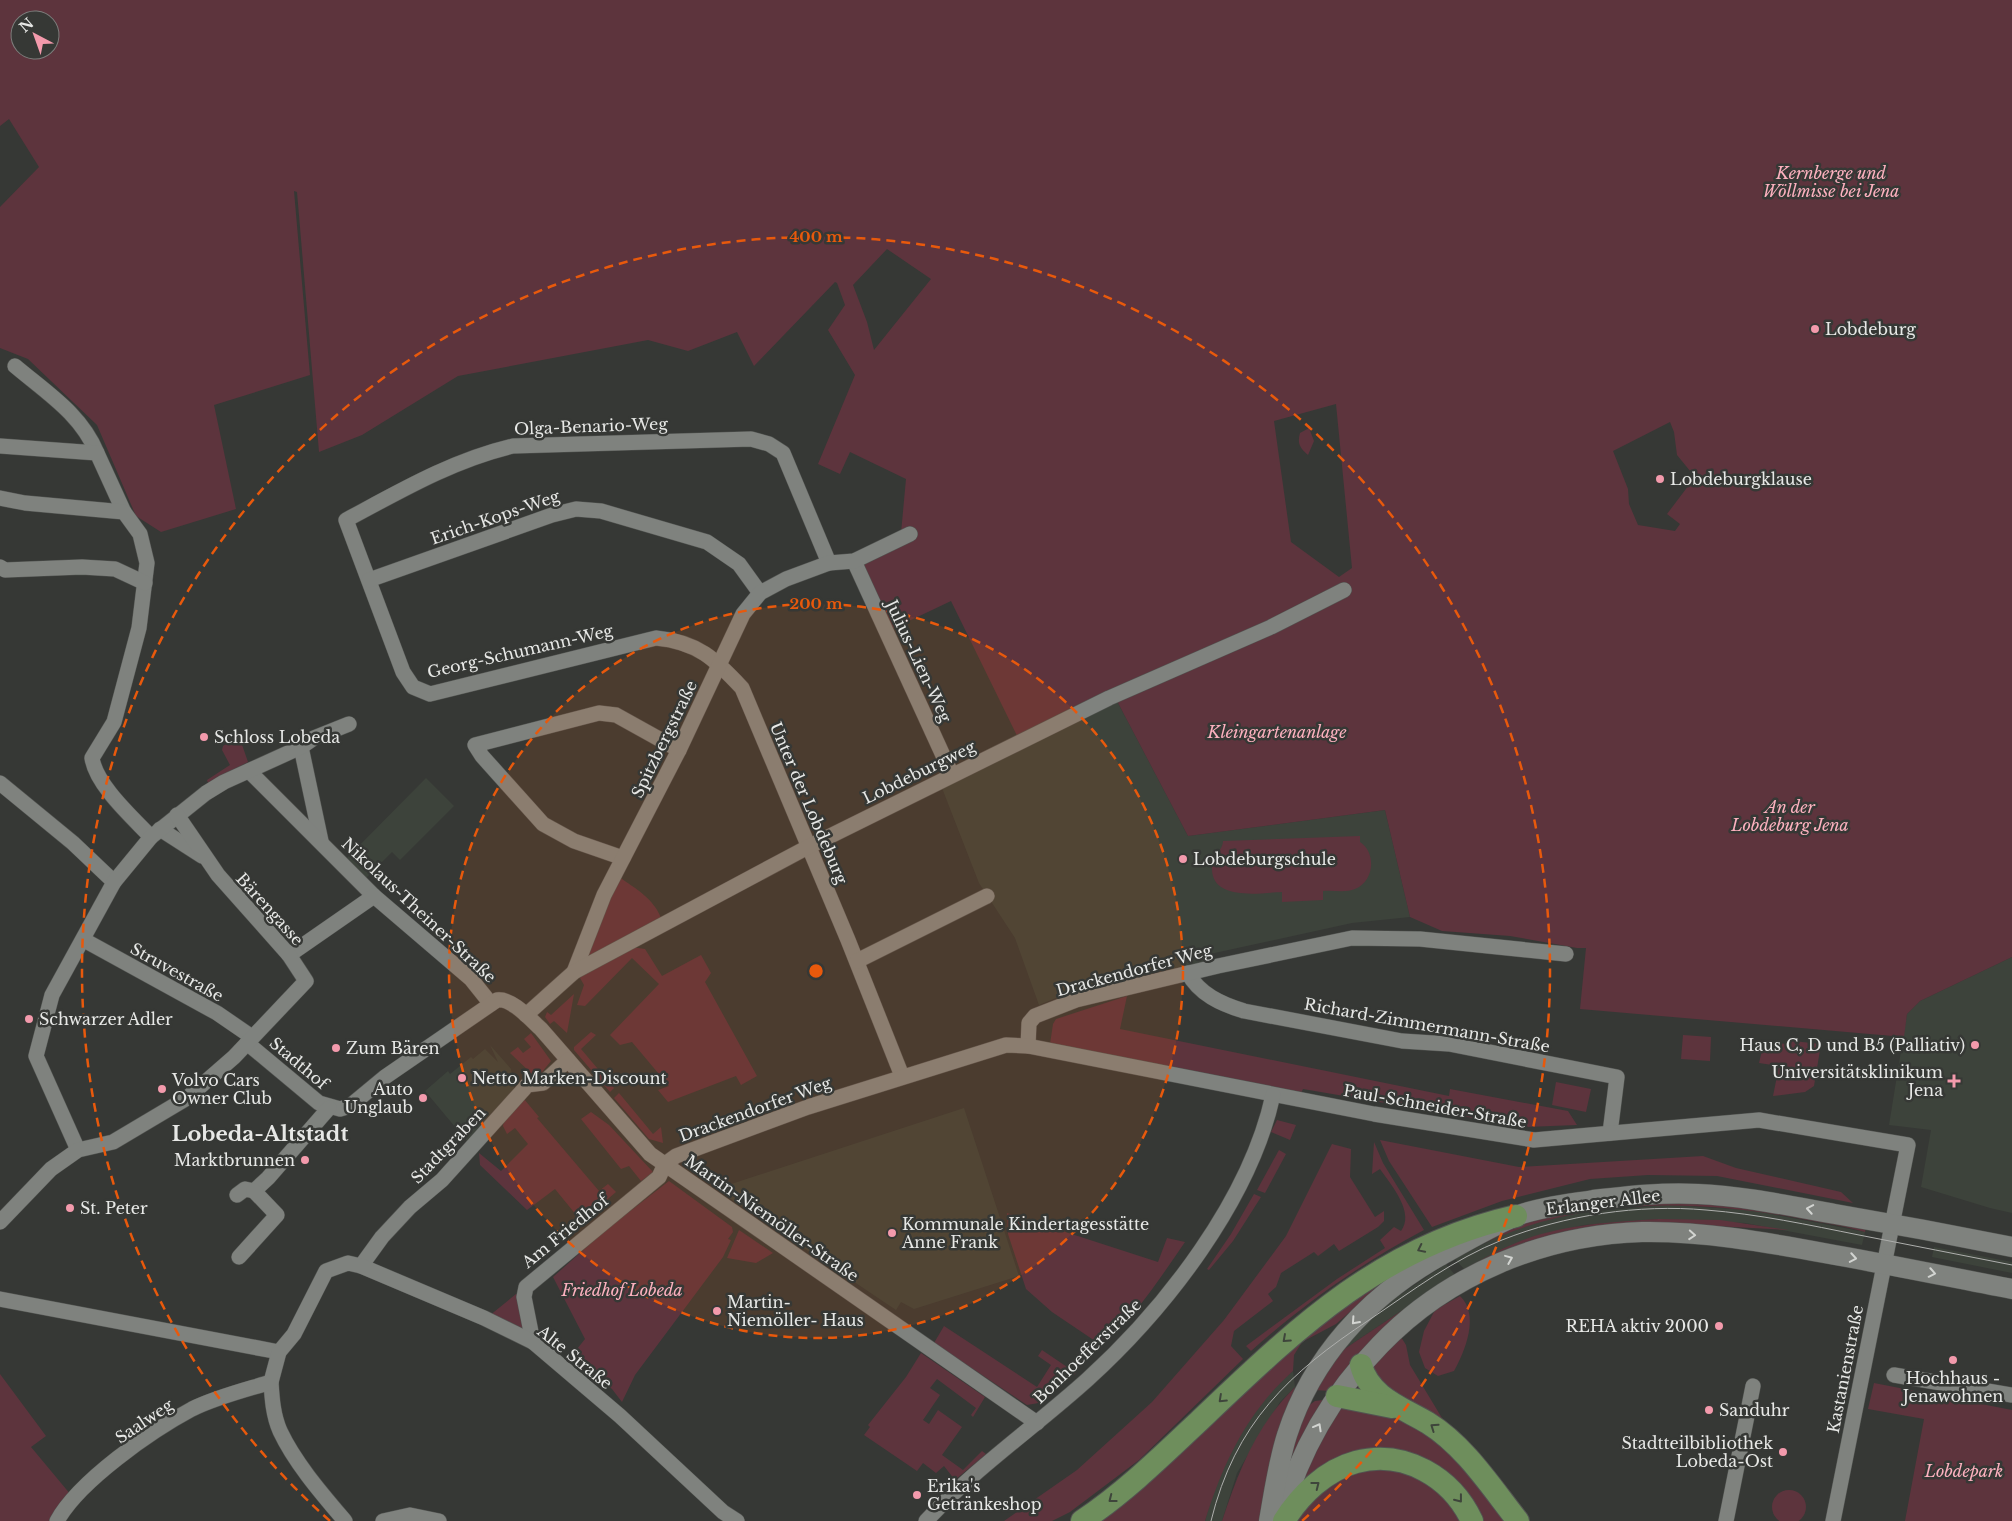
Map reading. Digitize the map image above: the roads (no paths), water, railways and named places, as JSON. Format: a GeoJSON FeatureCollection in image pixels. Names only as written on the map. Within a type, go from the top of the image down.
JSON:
{"type":"FeatureCollection","features":[{"type":"Feature","properties":{"kind":"main road","name":"Erlanger Allee"},"geometry":{"type":"LineString","coordinates":[[1270,1521],[1282,1455],[1302,1397],[1318,1368],[1336,1342],[1376,1300],[1426,1264],[1516,1216],[1581,1202],[1645,1194],[1684,1194],[1765,1202],[1892,1223],[2012,1247]]}},
{"type":"Feature","properties":{"kind":"main road"},"geometry":{"type":"LineString","coordinates":[[1082,1521],[1140,1475],[1288,1337],[1348,1290],[1377,1272],[1442,1238],[1490,1222],[1516,1216]]}},
{"type":"Feature","properties":{"kind":"main road","name":"Erlanger Allee"},"geometry":{"type":"LineString","coordinates":[[1282,1521],[1302,1458],[1337,1396],[1361,1365],[1403,1323],[1459,1283],[1530,1251],[1586,1238],[1643,1232],[1705,1236],[1748,1240],[2012,1289]]}},
{"type":"Feature","properties":{"kind":"main road"},"geometry":{"type":"LineString","coordinates":[[1361,1365],[1370,1385],[1402,1410],[1427,1422],[1462,1451],[1518,1521]]}},
{"type":"Feature","properties":{"kind":"main road"},"geometry":{"type":"LineString","coordinates":[[1302,1397],[1320,1394],[1337,1396],[1402,1410]]}},
{"type":"Feature","properties":{"kind":"main road"},"geometry":{"type":"LineString","coordinates":[[1282,1521],[1300,1499],[1320,1481],[1342,1467],[1370,1460],[1400,1462],[1435,1475],[1458,1497],[1472,1521]]}},
{"type":"Feature","properties":{"kind":"street"},"geometry":{"type":"LineString","coordinates":[[0,567],[5,570],[82,567],[115,569],[144,583],[147,563],[140,534],[124,512],[90,434],[80,421],[15,366]]}},
{"type":"Feature","properties":{"kind":"street","name":"Olga-Benario-Weg"},"geometry":{"type":"LineString","coordinates":[[346,520],[448,467],[481,454],[513,446],[750,439],[768,444],[783,453],[829,563]]}},
{"type":"Feature","properties":{"kind":"street"},"geometry":{"type":"LineString","coordinates":[[0,446],[97,453]]}},
{"type":"Feature","properties":{"kind":"street"},"geometry":{"type":"LineString","coordinates":[[0,498],[25,503],[124,512]]}},
{"type":"Feature","properties":{"kind":"street","name":"Erich-Kops-Weg"},"geometry":{"type":"LineString","coordinates":[[369,580],[552,514],[576,509],[600,511],[707,542],[739,564],[760,593]]}},
{"type":"Feature","properties":{"kind":"street","name":"Georg-Schumann-Weg"},"geometry":{"type":"LineString","coordinates":[[346,520],[402,672],[413,687],[430,694],[656,638],[675,640],[693,646],[720,664]]}},
{"type":"Feature","properties":{"kind":"street","name":"Spitzbergstraße"},"geometry":{"type":"LineString","coordinates":[[574,972],[587,934],[623,858],[679,750],[743,614],[760,593],[786,579],[829,563],[854,561],[910,534]]}},
{"type":"Feature","properties":{"kind":"street","name":"Julius-Lien-Weg"},"geometry":{"type":"LineString","coordinates":[[854,561],[952,776]]}},
{"type":"Feature","properties":{"kind":"street","name":"Bärengasse"},"geometry":{"type":"LineString","coordinates":[[144,583],[140,628],[120,704],[114,722],[92,758],[98,776],[112,795],[155,833],[207,860]]}},
{"type":"Feature","properties":{"kind":"street","name":"Lobdeburgweg"},"geometry":{"type":"LineString","coordinates":[[526,1015],[574,972],[808,847],[1109,698],[1271,627],[1344,590]]}},
{"type":"Feature","properties":{"kind":"street","name":"Unter der Lobdeburg"},"geometry":{"type":"LineString","coordinates":[[720,664],[742,688],[857,961],[902,1076]]}},
{"type":"Feature","properties":{"kind":"street"},"geometry":{"type":"LineString","coordinates":[[623,858],[574,841],[543,824],[475,746],[599,713],[608,713],[616,715],[679,750]]}},
{"type":"Feature","properties":{"kind":"street"},"geometry":{"type":"LineString","coordinates":[[78,1150],[36,1056],[52,995],[84,940],[114,882],[155,833],[206,793],[301,747],[314,738],[349,724]]}},
{"type":"Feature","properties":{"kind":"street","name":"Nikolaus-Theiner-Straße"},"geometry":{"type":"LineString","coordinates":[[301,747],[321,841]]}},
{"type":"Feature","properties":{"kind":"street","name":"Nikolaus-Theiner-Straße"},"geometry":{"type":"LineString","coordinates":[[249,771],[374,896],[472,979],[491,1004]]}},
{"type":"Feature","properties":{"kind":"street"},"geometry":{"type":"LineString","coordinates":[[0,783],[73,843],[114,882]]}},
{"type":"Feature","properties":{"kind":"street","name":"Bärengasse"},"geometry":{"type":"LineString","coordinates":[[177,814],[207,860],[242,905],[289,955],[306,981],[250,1040]]}},
{"type":"Feature","properties":{"kind":"street"},"geometry":{"type":"LineString","coordinates":[[289,955],[374,896]]}},
{"type":"Feature","properties":{"kind":"street"},"geometry":{"type":"LineString","coordinates":[[857,961],[987,896]]}},
{"type":"Feature","properties":{"kind":"street","name":"Drackendorfer Weg"},"geometry":{"type":"LineString","coordinates":[[665,1164],[684,1152],[808,1107],[902,1076],[996,1047],[1028,1046],[1029,1023],[1035,1016],[1076,1000],[1188,973],[1352,938],[1420,939],[1566,954]]}},
{"type":"Feature","properties":{"kind":"street","name":"Struvestraße"},"geometry":{"type":"LineString","coordinates":[[84,940],[217,1013],[250,1040]]}},
{"type":"Feature","properties":{"kind":"street","name":"Richard-Zimmermann-Straße"},"geometry":{"type":"LineString","coordinates":[[1188,973],[1192,982],[1205,993],[1226,1006],[1244,1011],[1402,1041],[1449,1044],[1617,1077],[1610,1133]]}},
{"type":"Feature","properties":{"kind":"street","name":"Martin-Niemöller-Straße"},"geometry":{"type":"LineString","coordinates":[[491,1004],[497,1000],[504,1000],[526,1015],[650,1154],[1037,1423]]}},
{"type":"Feature","properties":{"kind":"street"},"geometry":{"type":"LineString","coordinates":[[254,1191],[268,1178],[329,1108],[340,1109],[350,1106],[385,1077],[491,1004]]}},
{"type":"Feature","properties":{"kind":"street"},"geometry":{"type":"LineString","coordinates":[[0,1222],[51,1169],[78,1150],[113,1142],[164,1114],[187,1098],[250,1040]]}},
{"type":"Feature","properties":{"kind":"street","name":"Stadthof"},"geometry":{"type":"LineString","coordinates":[[250,1040],[319,1103],[329,1108]]}},
{"type":"Feature","properties":{"kind":"street","name":"Paul-Schneider-Straße"},"geometry":{"type":"LineString","coordinates":[[1028,1046],[1273,1095],[1526,1140],[1578,1138],[1610,1133],[1760,1120],[1908,1145],[1892,1223]]}},
{"type":"Feature","properties":{"kind":"street","name":"Stadtgraben"},"geometry":{"type":"LineString","coordinates":[[361,1266],[382,1237],[410,1207],[442,1180],[527,1085],[543,1083],[568,1060]]}},
{"type":"Feature","properties":{"kind":"street","name":"Bonhoefferstraße"},"geometry":{"type":"LineString","coordinates":[[926,1521],[954,1491],[1089,1378],[1159,1306],[1189,1268],[1240,1184],[1260,1140],[1273,1095]]}},
{"type":"Feature","properties":{"kind":"street","name":"Am Friedhof"},"geometry":{"type":"LineString","coordinates":[[533,1342],[524,1297],[526,1287],[659,1177],[665,1164]]}},
{"type":"Feature","properties":{"kind":"street"},"geometry":{"type":"LineString","coordinates":[[237,1195],[245,1189],[254,1191],[277,1215],[266,1230],[239,1257]]}},
{"type":"Feature","properties":{"kind":"street","name":"Kastanienstraße"},"geometry":{"type":"LineString","coordinates":[[1833,1521],[1892,1223]]}},
{"type":"Feature","properties":{"kind":"street"},"geometry":{"type":"LineString","coordinates":[[345,1521],[306,1473],[280,1430],[273,1406],[271,1382],[279,1352],[294,1334],[326,1271],[348,1263],[361,1266]]}},
{"type":"Feature","properties":{"kind":"street","name":"Alte Straße"},"geometry":{"type":"LineString","coordinates":[[361,1266],[484,1318],[533,1342],[620,1416],[723,1512],[736,1521]]}},
{"type":"Feature","properties":{"kind":"street"},"geometry":{"type":"LineString","coordinates":[[0,1299],[279,1352]]}},
{"type":"Feature","properties":{"kind":"street"},"geometry":{"type":"LineString","coordinates":[[1894,1375],[2012,1395]]}},
{"type":"Feature","properties":{"kind":"street","name":"Saalweg"},"geometry":{"type":"LineString","coordinates":[[57,1521],[71,1502],[92,1480],[148,1437],[193,1409],[271,1382]]}},
{"type":"Feature","properties":{"kind":"street"},"geometry":{"type":"LineString","coordinates":[[1726,1521],[1753,1386]]}},
{"type":"Feature","properties":{"kind":"street"},"geometry":{"type":"LineString","coordinates":[[383,1521],[410,1516],[439,1521]]}},
{"type":"Feature","properties":{"kind":"tram line"},"geometry":{"type":"LineString","coordinates":[[1211,1521],[1221,1486],[1250,1428],[1290,1381],[1340,1340],[1434,1276],[1467,1256],[1526,1231],[1602,1213],[1655,1209],[1706,1210],[1783,1220],[2012,1265]]}},
{"type":"Feature","properties":{"kind":"place","name":"Lobdeburg"},"geometry":{"type":"Point","coordinates":[1815,329]}},
{"type":"Feature","properties":{"kind":"place","name":"Lobdeburgklause"},"geometry":{"type":"Point","coordinates":[1660,479]}},
{"type":"Feature","properties":{"kind":"place","name":"Schloss Lobeda"},"geometry":{"type":"Point","coordinates":[204,737]}},
{"type":"Feature","properties":{"kind":"place","name":"Lobdeburgschule"},"geometry":{"type":"Point","coordinates":[1183,859]}},
{"type":"Feature","properties":{"kind":"place","name":"Schwarzer Adler"},"geometry":{"type":"Point","coordinates":[29,1019]}},
{"type":"Feature","properties":{"kind":"place","name":"Haus C, D und B5 (Palliativ)"},"geometry":{"type":"Point","coordinates":[1975,1045]}},
{"type":"Feature","properties":{"kind":"place","name":"Zum Bären"},"geometry":{"type":"Point","coordinates":[336,1048]}},
{"type":"Feature","properties":{"kind":"place","name":"Netto Marken-Discount"},"geometry":{"type":"Point","coordinates":[462,1078]}},
{"type":"Feature","properties":{"kind":"place","name":"Universitätsklinikum Jena"},"geometry":{"type":"Point","coordinates":[1954,1081]}},
{"type":"Feature","properties":{"kind":"place","name":"Volvo Cars Owner Club"},"geometry":{"type":"Point","coordinates":[162,1089]}},
{"type":"Feature","properties":{"kind":"place","name":"Auto Unglaub"},"geometry":{"type":"Point","coordinates":[423,1098]}},
{"type":"Feature","properties":{"kind":"place","name":"Marktbrunnen"},"geometry":{"type":"Point","coordinates":[305,1160]}},
{"type":"Feature","properties":{"kind":"place","name":"St. Peter"},"geometry":{"type":"Point","coordinates":[70,1208]}},
{"type":"Feature","properties":{"kind":"place","name":"Kommunale Kindertagesstätte Anne Frank"},"geometry":{"type":"Point","coordinates":[892,1233]}},
{"type":"Feature","properties":{"kind":"place","name":"Martin- Niemöller- Haus"},"geometry":{"type":"Point","coordinates":[717,1311]}},
{"type":"Feature","properties":{"kind":"place","name":"REHA aktiv 2000"},"geometry":{"type":"Point","coordinates":[1719,1326]}},
{"type":"Feature","properties":{"kind":"place","name":"Hochhaus - Jenawohnen"},"geometry":{"type":"Point","coordinates":[1953,1360]}},
{"type":"Feature","properties":{"kind":"place","name":"Sanduhr"},"geometry":{"type":"Point","coordinates":[1709,1410]}},
{"type":"Feature","properties":{"kind":"place","name":"Stadtteilbibliothek Lobeda-Ost"},"geometry":{"type":"Point","coordinates":[1783,1452]}},
{"type":"Feature","properties":{"kind":"place","name":"Erika's Getränkeshop"},"geometry":{"type":"Point","coordinates":[917,1495]}},
{"type":"Feature","properties":{"kind":"district","name":"Lobeda-Altstadt"},"geometry":{"type":"Point","coordinates":[260,1134]}},
{"type":"Feature","properties":{"kind":"park label","name":"Kernberge und Wöllmisse bei Jena"},"geometry":{"type":"Point","coordinates":[1831,182]}},
{"type":"Feature","properties":{"kind":"park label","name":"Kleingartenanlage"},"geometry":{"type":"Point","coordinates":[1277,732]}},
{"type":"Feature","properties":{"kind":"park label","name":"An der Lobdeburg Jena"},"geometry":{"type":"Point","coordinates":[1790,816]}},
{"type":"Feature","properties":{"kind":"park label","name":"Friedhof Lobeda"},"geometry":{"type":"Point","coordinates":[622,1290]}},
{"type":"Feature","properties":{"kind":"park label","name":"Lobdepark"},"geometry":{"type":"Point","coordinates":[1964,1471]}}]}
